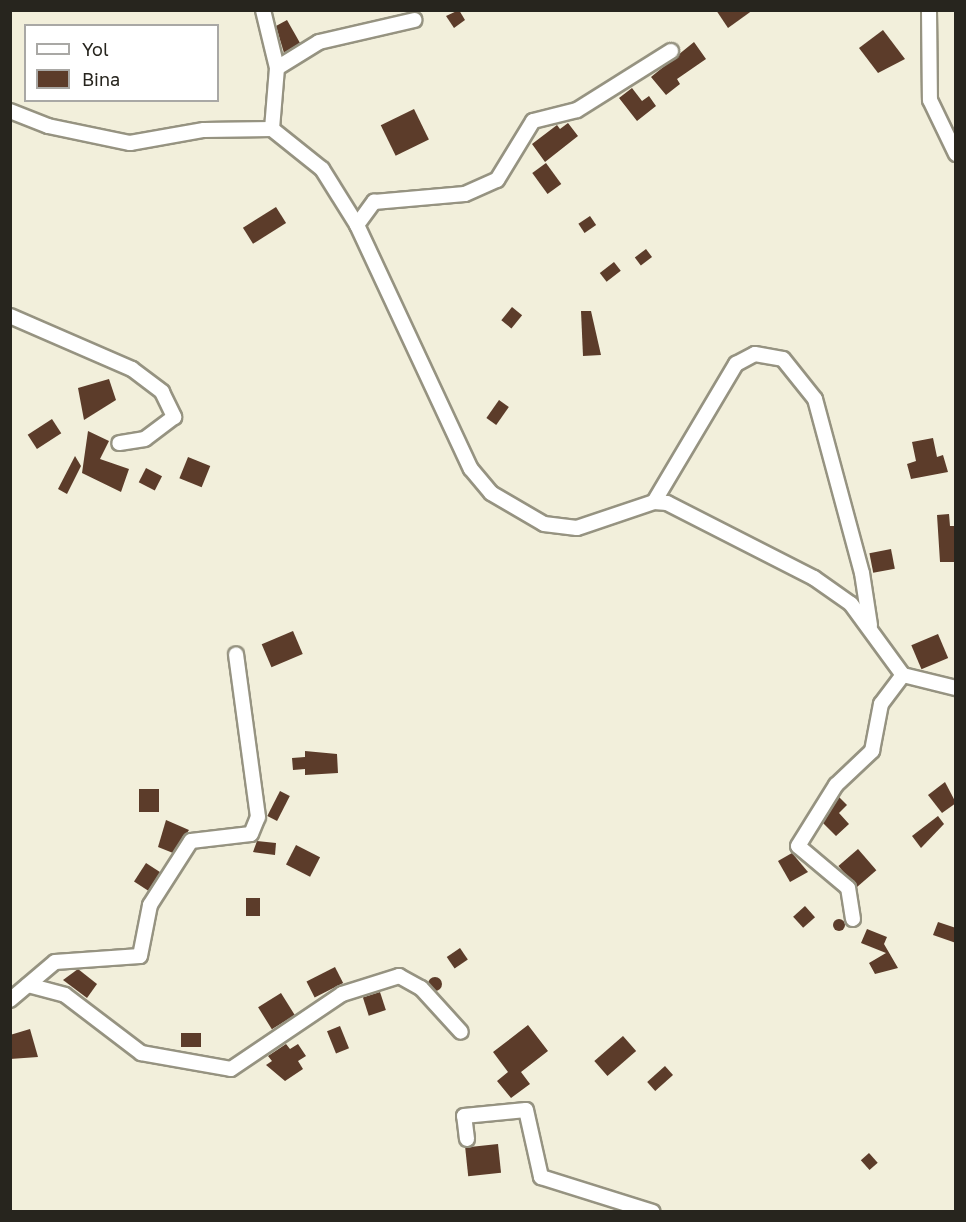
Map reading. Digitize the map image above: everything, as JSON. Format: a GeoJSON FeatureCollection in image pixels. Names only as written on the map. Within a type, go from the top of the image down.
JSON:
{"type":"FeatureCollection","features":[{"type":"Feature","properties":{"kind":"street"},"geometry":{"type":"LineString","coordinates":[[263,10],[277,68],[272,129]]}},
{"type":"Feature","properties":{"kind":"street"},"geometry":{"type":"LineString","coordinates":[[929,10],[930,100],[956,154]]}},
{"type":"Feature","properties":{"kind":"street"},"geometry":{"type":"LineString","coordinates":[[277,68],[319,42],[414,20]]}},
{"type":"Feature","properties":{"kind":"street"},"geometry":{"type":"LineString","coordinates":[[357,225],[374,202],[465,194],[497,180],[533,121],[577,110],[671,51]]}},
{"type":"Feature","properties":{"kind":"street"},"geometry":{"type":"LineString","coordinates":[[10,111],[48,126],[130,143],[204,130],[272,129],[322,169],[357,225],[471,469],[491,493],[544,524],[577,528],[654,502],[709,522],[814,578],[851,604],[870,625],[903,675],[956,688]]}},
{"type":"Feature","properties":{"kind":"street"},"geometry":{"type":"LineString","coordinates":[[10,316],[132,369],[162,392],[174,417],[146,439],[119,443]]}},
{"type":"Feature","properties":{"kind":"street"},"geometry":{"type":"LineString","coordinates":[[654,502],[736,364],[755,354],[783,359],[815,399],[862,573],[870,625]]}},
{"type":"Feature","properties":{"kind":"street"},"geometry":{"type":"LineString","coordinates":[[10,1000],[55,962],[140,956],[150,905],[191,840],[251,834],[258,817],[236,654]]}},
{"type":"Feature","properties":{"kind":"street"},"geometry":{"type":"LineString","coordinates":[[853,919],[848,888],[798,846],[836,785],[872,751],[881,704],[903,675]]}},
{"type":"Feature","properties":{"kind":"street"},"geometry":{"type":"LineString","coordinates":[[28,986],[65,995],[141,1053],[231,1068],[342,994],[399,976],[420,988],[461,1032]]}},
{"type":"Feature","properties":{"kind":"street"},"geometry":{"type":"LineString","coordinates":[[467,1139],[464,1116],[526,1110],[541,1176],[654,1212]]}},
{"type":"Feature","properties":{"kind":"building"},"geometry":{"type":"Polygon","coordinates":[[[459,10],[465,20],[454,28],[446,16],[459,10]]]}},
{"type":"Feature","properties":{"kind":"building"},"geometry":{"type":"Polygon","coordinates":[[[716,10],[753,10],[728,28],[716,10]]]}},
{"type":"Feature","properties":{"kind":"building"},"geometry":{"type":"Polygon","coordinates":[[[287,20],[300,43],[284,53],[276,26],[287,20]]]}},
{"type":"Feature","properties":{"kind":"building"},"geometry":{"type":"Polygon","coordinates":[[[883,30],[905,59],[878,73],[859,48],[883,30]]]}},
{"type":"Feature","properties":{"kind":"building"},"geometry":{"type":"Polygon","coordinates":[[[694,42],[706,59],[677,79],[680,84],[666,95],[651,77],[694,42]]]}},
{"type":"Feature","properties":{"kind":"building"},"geometry":{"type":"Polygon","coordinates":[[[632,88],[642,101],[649,96],[656,106],[637,121],[619,98],[632,88]]]}},
{"type":"Feature","properties":{"kind":"building"},"geometry":{"type":"Polygon","coordinates":[[[414,109],[429,140],[396,156],[381,125],[414,109]]]}},
{"type":"Feature","properties":{"kind":"building"},"geometry":{"type":"Polygon","coordinates":[[[568,123],[578,136],[545,162],[532,144],[557,125],[560,129],[568,123]]]}},
{"type":"Feature","properties":{"kind":"building"},"geometry":{"type":"Polygon","coordinates":[[[546,163],[561,184],[548,194],[532,173],[546,163]]]}},
{"type":"Feature","properties":{"kind":"building"},"geometry":{"type":"Polygon","coordinates":[[[276,207],[286,223],[253,244],[243,228],[276,207]]]}},
{"type":"Feature","properties":{"kind":"building"},"geometry":{"type":"Polygon","coordinates":[[[590,216],[596,225],[585,233],[578,224],[590,216]]]}},
{"type":"Feature","properties":{"kind":"building"},"geometry":{"type":"Polygon","coordinates":[[[646,249],[652,257],[641,265],[635,257],[646,249]]]}},
{"type":"Feature","properties":{"kind":"building"},"geometry":{"type":"Polygon","coordinates":[[[614,262],[621,271],[607,282],[600,273],[614,262]]]}},
{"type":"Feature","properties":{"kind":"building"},"geometry":{"type":"Polygon","coordinates":[[[512,307],[522,315],[511,328],[501,320],[512,307]]]}},
{"type":"Feature","properties":{"kind":"building"},"geometry":{"type":"Polygon","coordinates":[[[581,311],[591,311],[601,355],[583,356],[581,311]]]}},
{"type":"Feature","properties":{"kind":"building"},"geometry":{"type":"Polygon","coordinates":[[[109,379],[116,400],[84,420],[78,388],[109,379]]]}},
{"type":"Feature","properties":{"kind":"building"},"geometry":{"type":"Polygon","coordinates":[[[499,400],[509,407],[496,425],[486,418],[499,400]]]}},
{"type":"Feature","properties":{"kind":"building"},"geometry":{"type":"Polygon","coordinates":[[[52,419],[61,433],[37,449],[28,435],[52,419]]]}},
{"type":"Feature","properties":{"kind":"building"},"geometry":{"type":"Polygon","coordinates":[[[88,431],[109,441],[100,459],[129,469],[121,492],[82,473],[88,431]]]}},
{"type":"Feature","properties":{"kind":"building"},"geometry":{"type":"Polygon","coordinates":[[[933,438],[937,457],[943,455],[948,472],[911,479],[907,464],[916,461],[912,442],[933,438]]]}},
{"type":"Feature","properties":{"kind":"building"},"geometry":{"type":"Polygon","coordinates":[[[75,456],[81,466],[67,494],[58,489],[75,456]]]}},
{"type":"Feature","properties":{"kind":"building"},"geometry":{"type":"Polygon","coordinates":[[[188,457],[210,466],[202,487],[179,478],[188,457]]]}},
{"type":"Feature","properties":{"kind":"building"},"geometry":{"type":"Polygon","coordinates":[[[146,468],[162,476],[155,490],[139,482],[146,468]]]}},
{"type":"Feature","properties":{"kind":"building"},"geometry":{"type":"Polygon","coordinates":[[[949,514],[950,526],[956,526],[956,562],[940,562],[937,515],[949,514]]]}},
{"type":"Feature","properties":{"kind":"building"},"geometry":{"type":"Polygon","coordinates":[[[891,549],[895,569],[873,573],[869,553],[891,549]]]}},
{"type":"Feature","properties":{"kind":"building"},"geometry":{"type":"Polygon","coordinates":[[[293,631],[303,654],[271,667],[262,644],[293,631]]]}},
{"type":"Feature","properties":{"kind":"building"},"geometry":{"type":"Polygon","coordinates":[[[938,634],[948,658],[921,669],[911,645],[938,634]]]}},
{"type":"Feature","properties":{"kind":"building"},"geometry":{"type":"Polygon","coordinates":[[[305,751],[337,754],[338,773],[305,775],[305,769],[293,770],[292,758],[305,757],[305,751]]]}},
{"type":"Feature","properties":{"kind":"building"},"geometry":{"type":"Polygon","coordinates":[[[945,782],[956,803],[942,813],[928,795],[945,782]]]}},
{"type":"Feature","properties":{"kind":"building"},"geometry":{"type":"Polygon","coordinates":[[[139,789],[159,789],[159,812],[139,812],[139,789]]]}},
{"type":"Feature","properties":{"kind":"building"},"geometry":{"type":"Polygon","coordinates":[[[280,791],[290,796],[277,821],[267,816],[280,791]]]}},
{"type":"Feature","properties":{"kind":"building"},"geometry":{"type":"Polygon","coordinates":[[[839,797],[847,805],[839,813],[849,824],[836,836],[823,823],[839,797]]]}},
{"type":"Feature","properties":{"kind":"building"},"geometry":{"type":"Polygon","coordinates":[[[938,816],[944,824],[921,848],[912,836],[938,816]]]}},
{"type":"Feature","properties":{"kind":"building"},"geometry":{"type":"Polygon","coordinates":[[[166,820],[189,830],[173,853],[158,847],[166,820]]]}},
{"type":"Feature","properties":{"kind":"building"},"geometry":{"type":"Polygon","coordinates":[[[257,841],[276,843],[275,855],[253,852],[257,841]]]}},
{"type":"Feature","properties":{"kind":"building"},"geometry":{"type":"Polygon","coordinates":[[[296,845],[320,857],[310,877],[286,865],[296,845]]]}},
{"type":"Feature","properties":{"kind":"building"},"geometry":{"type":"Polygon","coordinates":[[[858,849],[876,870],[857,887],[838,866],[858,849]]]}},
{"type":"Feature","properties":{"kind":"building"},"geometry":{"type":"Polygon","coordinates":[[[792,853],[808,872],[790,882],[778,861],[792,853]]]}},
{"type":"Feature","properties":{"kind":"building"},"geometry":{"type":"Polygon","coordinates":[[[146,863],[160,872],[148,891],[134,881],[146,863]]]}},
{"type":"Feature","properties":{"kind":"building"},"geometry":{"type":"Polygon","coordinates":[[[246,898],[260,898],[260,916],[246,916],[246,898]]]}},
{"type":"Feature","properties":{"kind":"building"},"geometry":{"type":"Polygon","coordinates":[[[805,906],[815,917],[803,928],[793,917],[805,906]]]}},
{"type":"Feature","properties":{"kind":"building"},"geometry":{"type":"Polygon","coordinates":[[[841,919],[844,920],[844,930],[837,931],[834,930],[833,923],[834,920],[841,919]]]}},
{"type":"Feature","properties":{"kind":"building"},"geometry":{"type":"Polygon","coordinates":[[[938,922],[956,928],[956,943],[933,935],[938,922]]]}},
{"type":"Feature","properties":{"kind":"building"},"geometry":{"type":"Polygon","coordinates":[[[867,929],[887,937],[884,944],[898,968],[875,974],[869,963],[886,953],[861,943],[867,929]]]}},
{"type":"Feature","properties":{"kind":"building"},"geometry":{"type":"Polygon","coordinates":[[[460,948],[468,960],[455,969],[447,957],[460,948]]]}},
{"type":"Feature","properties":{"kind":"building"},"geometry":{"type":"Polygon","coordinates":[[[335,967],[343,983],[315,998],[306,982],[335,967]]]}},
{"type":"Feature","properties":{"kind":"building"},"geometry":{"type":"Polygon","coordinates":[[[78,969],[97,984],[87,998],[63,980],[78,969]]]}},
{"type":"Feature","properties":{"kind":"building"},"geometry":{"type":"Polygon","coordinates":[[[432,977],[438,977],[442,984],[438,991],[432,991],[428,987],[428,981],[432,977]]]}},
{"type":"Feature","properties":{"kind":"building"},"geometry":{"type":"Polygon","coordinates":[[[380,992],[386,1010],[369,1016],[363,998],[380,992]]]}},
{"type":"Feature","properties":{"kind":"building"},"geometry":{"type":"Polygon","coordinates":[[[281,993],[295,1015],[272,1029],[258,1007],[281,993]]]}},
{"type":"Feature","properties":{"kind":"building"},"geometry":{"type":"Polygon","coordinates":[[[528,1025],[548,1051],[521,1072],[530,1084],[511,1098],[497,1081],[508,1072],[493,1052],[528,1025]]]}},
{"type":"Feature","properties":{"kind":"building"},"geometry":{"type":"Polygon","coordinates":[[[340,1026],[349,1048],[336,1053],[327,1031],[340,1026]]]}},
{"type":"Feature","properties":{"kind":"building"},"geometry":{"type":"Polygon","coordinates":[[[30,1029],[38,1057],[10,1059],[10,1035],[30,1029]]]}},
{"type":"Feature","properties":{"kind":"building"},"geometry":{"type":"Polygon","coordinates":[[[181,1033],[201,1033],[201,1047],[181,1047],[181,1033]]]}},
{"type":"Feature","properties":{"kind":"building"},"geometry":{"type":"Polygon","coordinates":[[[623,1036],[636,1051],[607,1076],[594,1061],[623,1036]]]}},
{"type":"Feature","properties":{"kind":"building"},"geometry":{"type":"Polygon","coordinates":[[[286,1044],[290,1049],[298,1044],[306,1056],[298,1061],[303,1069],[285,1081],[266,1065],[272,1061],[268,1056],[286,1044]]]}},
{"type":"Feature","properties":{"kind":"building"},"geometry":{"type":"Polygon","coordinates":[[[665,1066],[673,1075],[655,1091],[647,1082],[665,1066]]]}},
{"type":"Feature","properties":{"kind":"building"},"geometry":{"type":"Polygon","coordinates":[[[498,1144],[501,1173],[468,1176],[465,1147],[498,1144]]]}},
{"type":"Feature","properties":{"kind":"building"},"geometry":{"type":"Polygon","coordinates":[[[869,1153],[878,1163],[870,1170],[861,1160],[869,1153]]]}}]}
